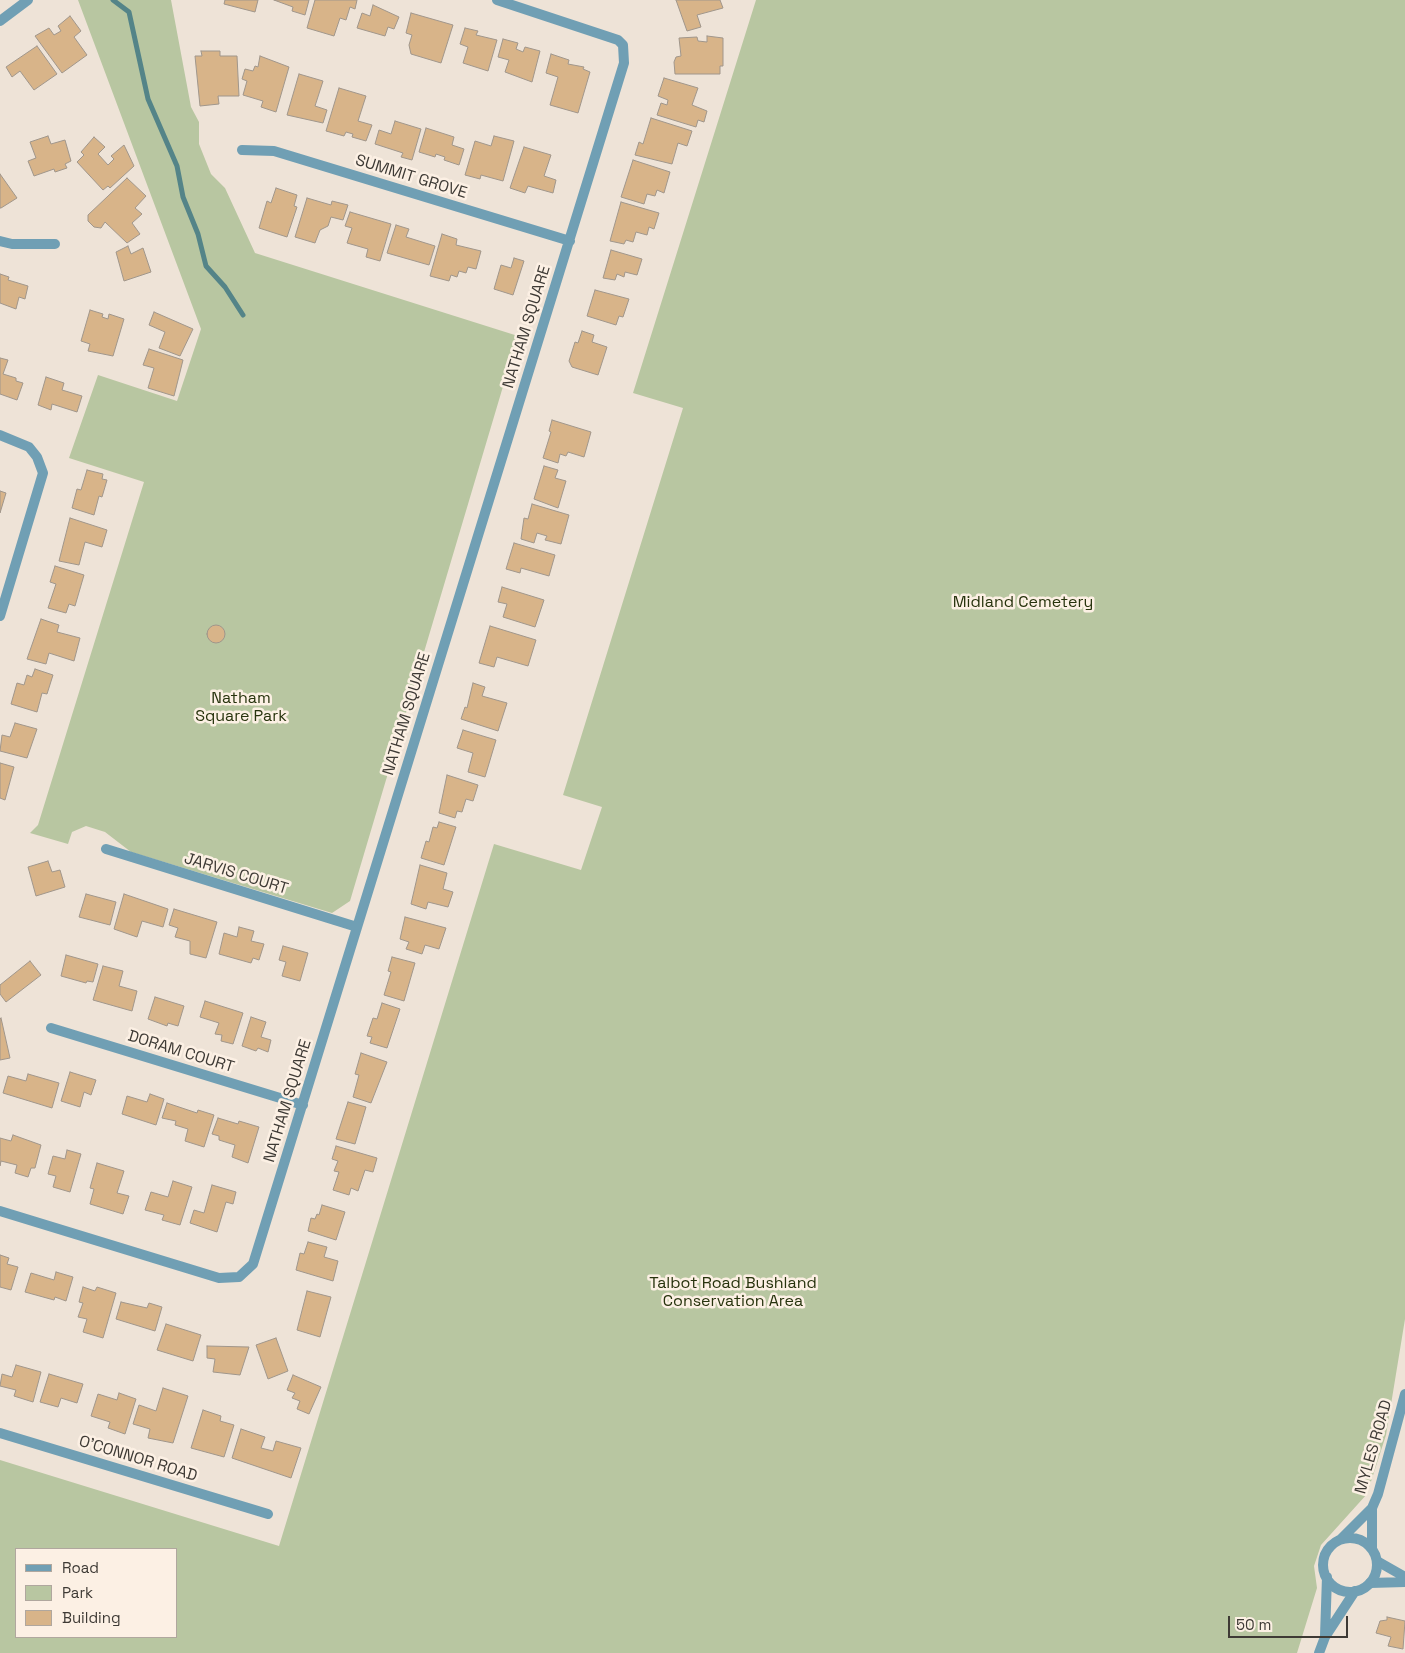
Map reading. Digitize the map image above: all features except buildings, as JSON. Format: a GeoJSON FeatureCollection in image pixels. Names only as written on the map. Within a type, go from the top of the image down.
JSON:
{"type":"FeatureCollection","features":[{"type":"Feature","properties":{"kind":"street"},"geometry":{"type":"LineString","coordinates":[[0,20],[28,0]]}},
{"type":"Feature","properties":{"kind":"street","name":"NATHAM SQUARE"},"geometry":{"type":"LineString","coordinates":[[0,1211],[219,1278],[239,1277],[254,1264],[624,63],[623,45],[618,40],[497,0]]}},
{"type":"Feature","properties":{"kind":"street","name":"SUMMIT GROVE"},"geometry":{"type":"LineString","coordinates":[[242,150],[274,152],[570,241]]}},
{"type":"Feature","properties":{"kind":"street"},"geometry":{"type":"LineString","coordinates":[[0,241],[12,244],[54,244]]}},
{"type":"Feature","properties":{"kind":"street"},"geometry":{"type":"LineString","coordinates":[[0,436],[28,447],[38,457],[42,473],[0,616]]}},
{"type":"Feature","properties":{"kind":"street","name":"JARVIS COURT"},"geometry":{"type":"LineString","coordinates":[[106,849],[357,927]]}},
{"type":"Feature","properties":{"kind":"street","name":"DORAM COURT"},"geometry":{"type":"LineString","coordinates":[[51,1028],[303,1105]]}},
{"type":"Feature","properties":{"kind":"street","name":"MYLES ROAD"},"geometry":{"type":"LineString","coordinates":[[1372,1549],[1372,1508],[1387,1467],[1405,1394]]}},
{"type":"Feature","properties":{"kind":"street","name":"O'CONNOR ROAD"},"geometry":{"type":"LineString","coordinates":[[0,1433],[268,1514]]}},
{"type":"Feature","properties":{"kind":"street","name":"MYLES ROAD"},"geometry":{"type":"LineString","coordinates":[[1338,1541],[1372,1508]]}},
{"type":"Feature","properties":{"kind":"street"},"geometry":{"type":"LineString","coordinates":[[1325,1637],[1326,1577],[1324,1560],[1327,1552],[1338,1541],[1353,1538],[1361,1540],[1372,1549],[1377,1561],[1377,1569],[1370,1583]]}},
{"type":"Feature","properties":{"kind":"street"},"geometry":{"type":"LineString","coordinates":[[1377,1561],[1405,1577]]}},
{"type":"Feature","properties":{"kind":"street"},"geometry":{"type":"LineString","coordinates":[[1326,1577],[1338,1589],[1355,1591]]}},
{"type":"Feature","properties":{"kind":"street"},"geometry":{"type":"LineString","coordinates":[[1319,1653],[1325,1637],[1355,1591],[1370,1583],[1405,1582]]}},
{"type":"Feature","properties":{"kind":"green space","name":"Natham Square Park"},"geometry":{"type":"Polygon","coordinates":[[[78,0],[171,0],[191,107],[199,122],[199,144],[211,174],[225,188],[255,253],[518,336],[350,901],[332,913],[131,852],[105,832],[86,826],[72,832],[68,844],[30,833],[38,825],[144,482],[69,458],[98,375],[177,401],[201,329],[78,0]]]}},
{"type":"Feature","properties":{"kind":"green space"},"geometry":{"type":"Polygon","coordinates":[[[756,0],[1405,0],[1405,1319],[1386,1435],[1367,1494],[1321,1545],[1314,1566],[1317,1588],[1297,1653],[0,1653],[0,1460],[279,1546],[494,844],[581,870],[602,807],[563,795],[683,408],[633,393],[756,0]]]}},
{"type":"Feature","properties":{"kind":"waterway"},"geometry":{"type":"LineString","coordinates":[[113,0],[129,12],[148,99],[177,166],[183,197],[198,234],[206,266],[225,287],[243,315]]}},
{"type":"Feature","properties":{"kind":"park label","name":"Midland Cemetery"},"geometry":{"type":"Point","coordinates":[1023,603]}},
{"type":"Feature","properties":{"kind":"park label","name":"Talbot Road Bushland Conservation Area"},"geometry":{"type":"Point","coordinates":[733,1293]}}]}
